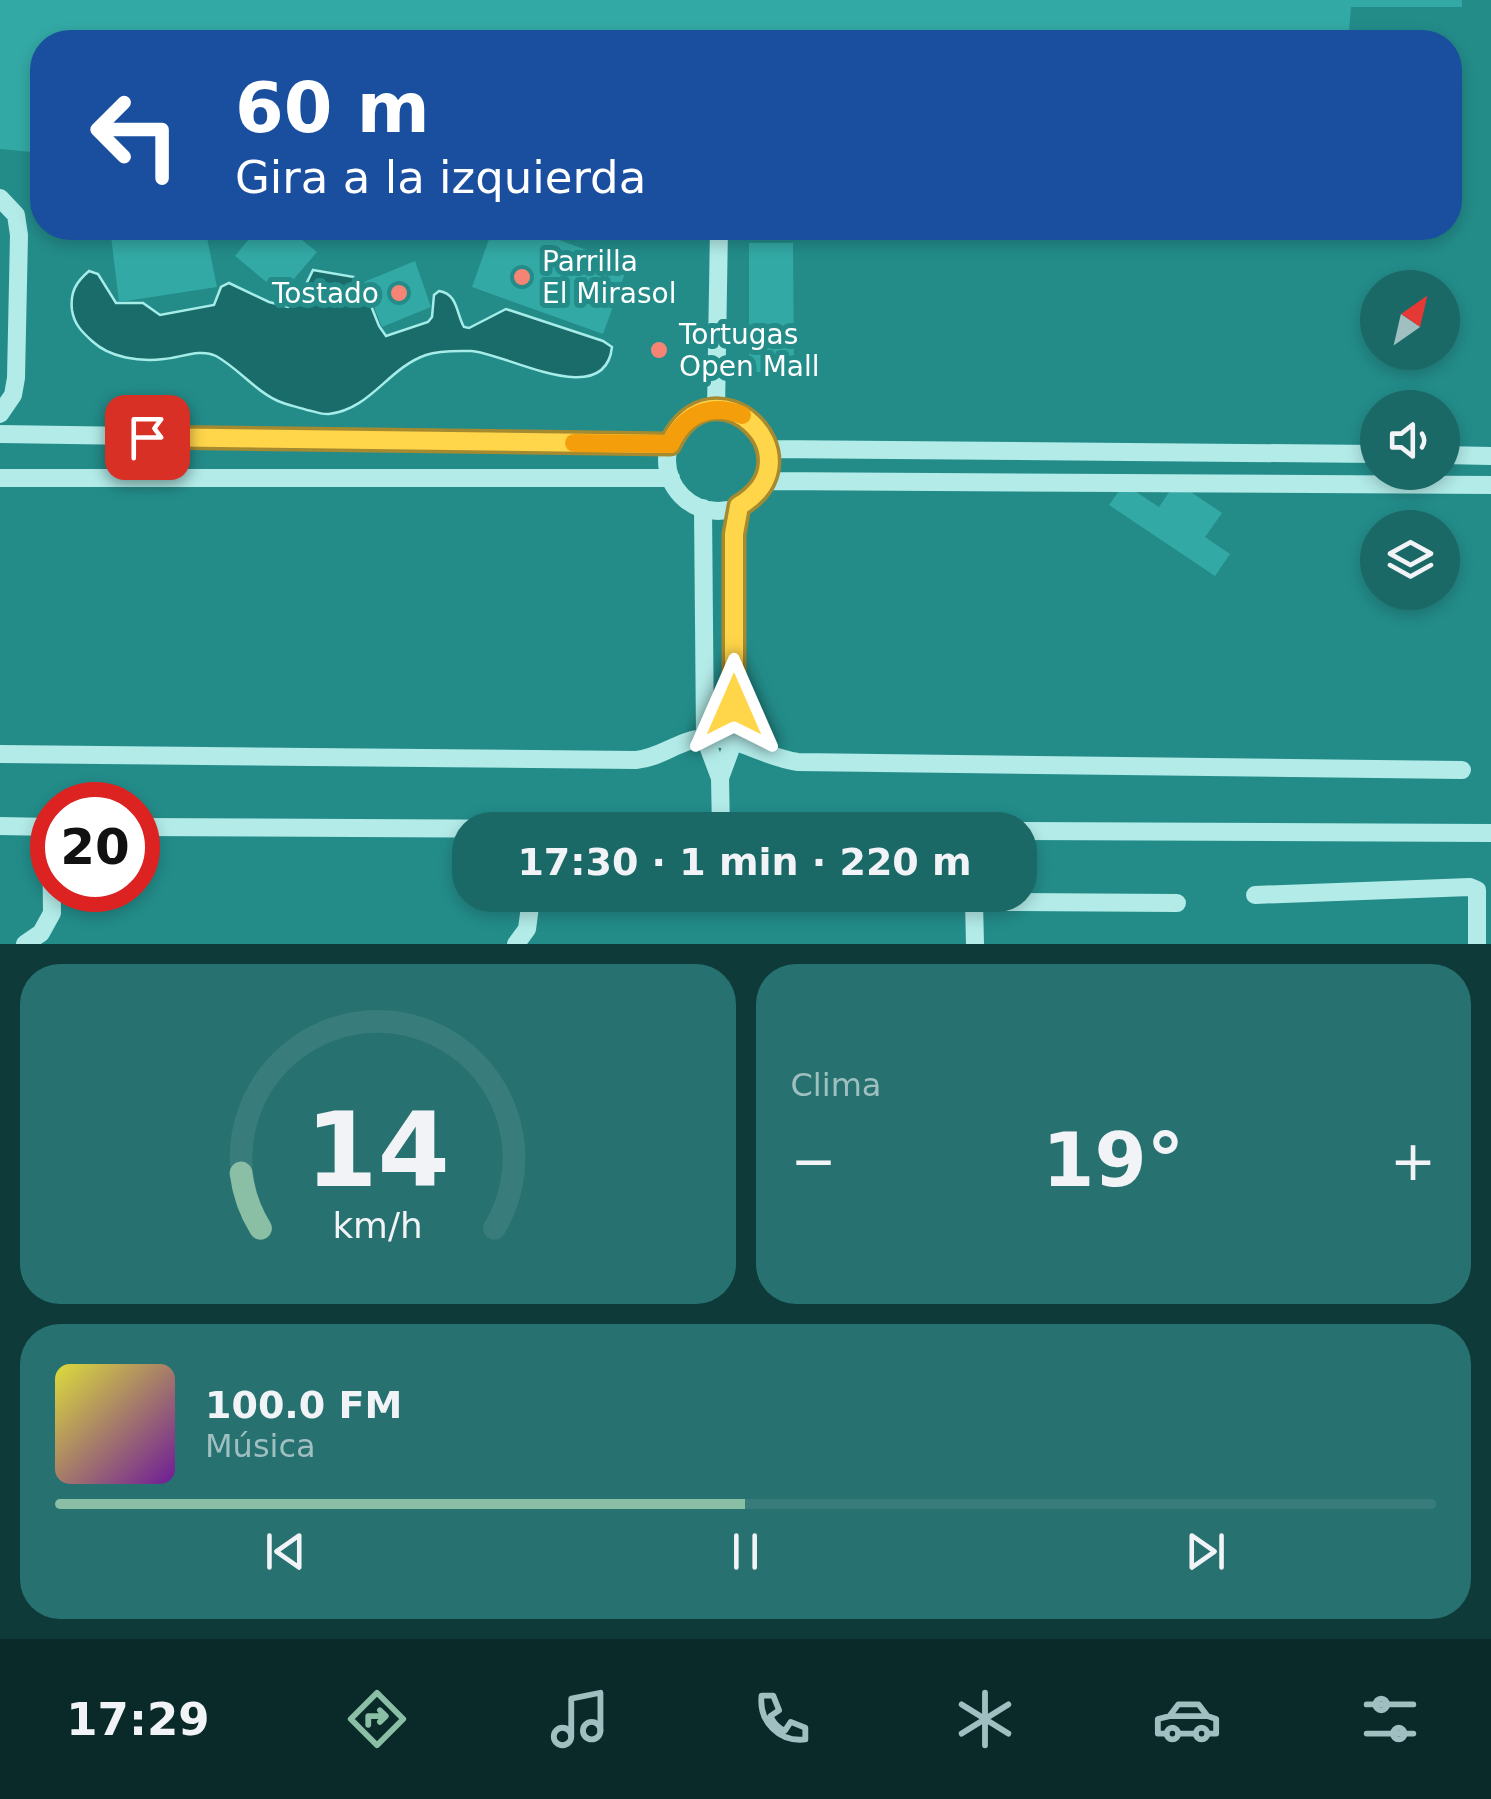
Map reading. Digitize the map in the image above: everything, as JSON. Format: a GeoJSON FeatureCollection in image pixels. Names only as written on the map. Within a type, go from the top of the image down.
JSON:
{"type":"FeatureCollection","features":[{"type":"Feature","properties":{"kind":"lane"},"geometry":{"type":"LineString","coordinates":[[0,198],[16,215],[19,235],[16,378],[13,395],[0,414]]}},
{"type":"Feature","properties":{"kind":"lane"},"geometry":{"type":"LineString","coordinates":[[716,409],[719,240]]}},
{"type":"Feature","properties":{"kind":"lane"},"geometry":{"type":"LineString","coordinates":[[716,409],[743,416],[763,436],[768,448],[765,481],[750,500],[728,510],[704,508],[679,492],[668,462],[676,430],[687,419],[716,409]]}},
{"type":"Feature","properties":{"kind":"lane"},"geometry":{"type":"LineString","coordinates":[[0,434],[670,444]]}},
{"type":"Feature","properties":{"kind":"lane"},"geometry":{"type":"LineString","coordinates":[[768,448],[1360,454]]}},
{"type":"Feature","properties":{"kind":"lane"},"geometry":{"type":"LineString","coordinates":[[1460,455],[1491,456]]}},
{"type":"Feature","properties":{"kind":"lane"},"geometry":{"type":"LineString","coordinates":[[0,478],[671,478]]}},
{"type":"Feature","properties":{"kind":"lane"},"geometry":{"type":"LineString","coordinates":[[765,481],[1491,485]]}},
{"type":"Feature","properties":{"kind":"lane"},"geometry":{"type":"LineString","coordinates":[[720,778],[734,740],[734,534],[739,506]]}},
{"type":"Feature","properties":{"kind":"lane"},"geometry":{"type":"LineString","coordinates":[[704,508],[704,738],[720,778],[721,812]]}},
{"type":"Feature","properties":{"kind":"lane"},"geometry":{"type":"LineString","coordinates":[[0,754],[636,760],[654,759],[691,740],[704,738],[734,740],[782,760],[798,762],[1462,770]]}},
{"type":"Feature","properties":{"kind":"lane"},"geometry":{"type":"LineString","coordinates":[[0,826],[30,827]]}},
{"type":"Feature","properties":{"kind":"lane"},"geometry":{"type":"LineString","coordinates":[[160,827],[452,829]]}},
{"type":"Feature","properties":{"kind":"lane"},"geometry":{"type":"LineString","coordinates":[[1037,831],[1491,833]]}},
{"type":"Feature","properties":{"kind":"lane"},"geometry":{"type":"LineString","coordinates":[[1255,895],[1470,887],[1478,890],[1477,944]]}},
{"type":"Feature","properties":{"kind":"lane"},"geometry":{"type":"LineString","coordinates":[[1037,902],[1177,903]]}},
{"type":"Feature","properties":{"kind":"lane"},"geometry":{"type":"LineString","coordinates":[[38,941],[52,912]]}},
{"type":"Feature","properties":{"kind":"lane"},"geometry":{"type":"LineString","coordinates":[[516,944],[527,929],[529,912]]}},
{"type":"Feature","properties":{"kind":"lane"},"geometry":{"type":"LineString","coordinates":[[974,912],[975,944]]}},
{"type":"Feature","properties":{"kind":"water"},"geometry":{"type":"Polygon","coordinates":[[[313,270],[360,278],[386,336],[428,322],[434,295],[439,291],[453,300],[464,327],[506,309],[612,347],[605,366],[592,375],[573,377],[471,351],[431,353],[401,369],[357,404],[326,414],[270,397],[210,354],[145,360],[107,351],[82,331],[72,310],[75,288],[89,271],[98,274],[116,303],[143,303],[160,315],[214,305],[221,287],[229,283],[288,307],[298,301],[313,270]]]}},
{"type":"Feature","properties":{"kind":"building"},"geometry":{"type":"Polygon","coordinates":[[[0,0],[1462,0],[1462,7],[1351,7],[1349,30],[30,30],[30,152],[0,149],[0,0]]]}},
{"type":"Feature","properties":{"kind":"building"},"geometry":{"type":"Polygon","coordinates":[[[111,240],[207,240],[217,287],[119,302],[111,240]]]}},
{"type":"Feature","properties":{"kind":"building"},"geometry":{"type":"Polygon","coordinates":[[[248,240],[302,240],[317,252],[281,294],[235,256],[248,240]]]}},
{"type":"Feature","properties":{"kind":"building"},"geometry":{"type":"Polygon","coordinates":[[[489,240],[559,240],[628,265],[603,334],[472,287],[489,240]]]}},
{"type":"Feature","properties":{"kind":"building"},"geometry":{"type":"Polygon","coordinates":[[[749,243],[793,243],[794,372],[749,372],[749,243]]]}},
{"type":"Feature","properties":{"kind":"building"},"geometry":{"type":"Polygon","coordinates":[[[415,261],[431,307],[382,327],[364,282],[415,261]]]}},
{"type":"Feature","properties":{"kind":"building"},"geometry":{"type":"Polygon","coordinates":[[[1176,482],[1222,513],[1205,537],[1230,554],[1215,576],[1109,505],[1124,484],[1159,507],[1176,482]]]}},
{"type":"Feature","properties":{"kind":"slow traffic"},"geometry":{"type":"LineString","coordinates":[[574,443],[670,444],[676,430],[700,412],[730,410],[742,415]]}},
{"type":"Feature","properties":{"kind":"place","name":"Parrilla El Mirasol"},"geometry":{"type":"Point","coordinates":[522,277]}},
{"type":"Feature","properties":{"kind":"place","name":"Tostado"},"geometry":{"type":"Point","coordinates":[399,293]}},
{"type":"Feature","properties":{"kind":"place","name":"Tortugas Open Mall"},"geometry":{"type":"Point","coordinates":[659,350]}},
{"type":"Feature","properties":{"kind":"route"},"geometry":{"type":"LineString","coordinates":[[147,437],[670,444],[687,419],[700,412],[730,410],[754,424],[763,436],[769,465],[758,491],[739,506],[734,534],[734,705]]}}]}
